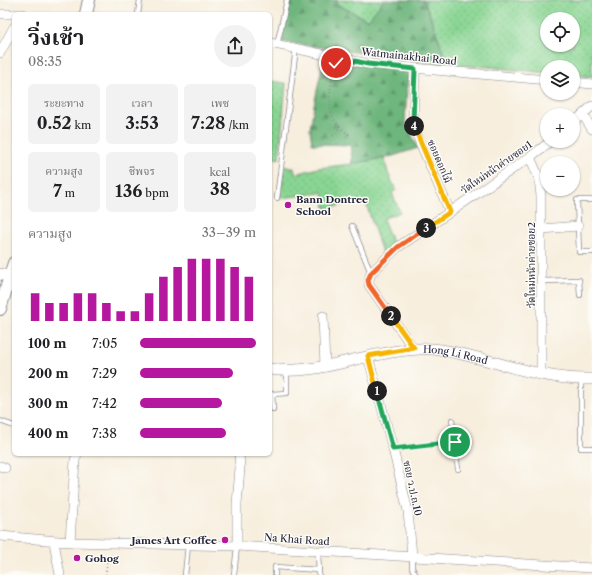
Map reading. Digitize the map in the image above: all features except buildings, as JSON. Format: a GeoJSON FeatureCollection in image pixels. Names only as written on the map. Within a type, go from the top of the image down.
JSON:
{"type":"FeatureCollection","features":[{"type":"Feature","properties":{"kind":"main road"},"geometry":{"type":"LineString","coordinates":[[87,12],[90,0]]}},
{"type":"Feature","properties":{"kind":"main road"},"geometry":{"type":"LineString","coordinates":[[0,309],[8,276]]}},
{"type":"Feature","properties":{"kind":"street"},"geometry":{"type":"LineString","coordinates":[[0,14],[12,14]]}},
{"type":"Feature","properties":{"kind":"street"},"geometry":{"type":"LineString","coordinates":[[0,53],[12,31]]}},
{"type":"Feature","properties":{"kind":"street","name":"Watmainakhai Road"},"geometry":{"type":"LineString","coordinates":[[274,44],[368,64],[540,79]]}},
{"type":"Feature","properties":{"kind":"street","name":"ซอยดอกไม้"},"geometry":{"type":"LineString","coordinates":[[415,69],[414,128],[450,212]]}},
{"type":"Feature","properties":{"kind":"street"},"geometry":{"type":"LineString","coordinates":[[580,83],[592,84]]}},
{"type":"Feature","properties":{"kind":"street"},"geometry":{"type":"LineString","coordinates":[[580,117],[592,106]]}},
{"type":"Feature","properties":{"kind":"street"},"geometry":{"type":"LineString","coordinates":[[583,115],[592,129]]}},
{"type":"Feature","properties":{"kind":"street","name":"วัดใหม่หน้าค่ายซอย1"},"geometry":{"type":"LineString","coordinates":[[371,273],[398,247],[542,148]]}},
{"type":"Feature","properties":{"kind":"street","name":"วัดใหม่หน้าค่ายซอย2"},"geometry":{"type":"LineString","coordinates":[[530,157],[539,178],[542,196],[541,375]]}},
{"type":"Feature","properties":{"kind":"street"},"geometry":{"type":"LineString","coordinates":[[542,229],[578,226]]}},
{"type":"Feature","properties":{"kind":"street"},"geometry":{"type":"LineString","coordinates":[[371,273],[368,280],[369,285],[414,348]]}},
{"type":"Feature","properties":{"kind":"street"},"geometry":{"type":"LineString","coordinates":[[323,316],[325,367]]}},
{"type":"Feature","properties":{"kind":"street","name":"Hong Li Road"},"geometry":{"type":"LineString","coordinates":[[272,369],[287,371],[325,367],[368,356],[414,348],[450,351],[541,375],[592,379]]}},
{"type":"Feature","properties":{"kind":"street","name":"ซอย ว.ป.ถ.10"},"geometry":{"type":"LineString","coordinates":[[368,356],[408,511],[412,556]]}},
{"type":"Feature","properties":{"kind":"street"},"geometry":{"type":"LineString","coordinates":[[70,542],[76,456]]}},
{"type":"Feature","properties":{"kind":"street"},"geometry":{"type":"LineString","coordinates":[[237,546],[239,456]]}},
{"type":"Feature","properties":{"kind":"street","name":"Na Khai Road"},"geometry":{"type":"LineString","coordinates":[[0,536],[54,542],[237,546],[592,568]]}},
{"type":"Feature","properties":{"kind":"street"},"geometry":{"type":"LineString","coordinates":[[54,542],[60,575]]}},
{"type":"Feature","properties":{"kind":"lane"},"geometry":{"type":"LineString","coordinates":[[138,12],[140,0]]}},
{"type":"Feature","properties":{"kind":"lane"},"geometry":{"type":"LineString","coordinates":[[274,44],[287,0]]}},
{"type":"Feature","properties":{"kind":"lane"},"geometry":{"type":"LineString","coordinates":[[277,198],[296,48]]}},
{"type":"Feature","properties":{"kind":"lane"},"geometry":{"type":"LineString","coordinates":[[592,200],[577,200],[579,252],[592,252]]}},
{"type":"Feature","properties":{"kind":"lane"},"geometry":{"type":"LineString","coordinates":[[352,226],[371,273]]}},
{"type":"Feature","properties":{"kind":"lane"},"geometry":{"type":"LineString","coordinates":[[542,281],[579,280],[580,295]]}},
{"type":"Feature","properties":{"kind":"lane"},"geometry":{"type":"LineString","coordinates":[[273,409],[272,394],[287,392],[287,371]]}},
{"type":"Feature","properties":{"kind":"lane"},"geometry":{"type":"LineString","coordinates":[[580,379],[581,448],[592,448]]}},
{"type":"Feature","properties":{"kind":"lane"},"geometry":{"type":"LineString","coordinates":[[452,420],[458,469]]}},
{"type":"Feature","properties":{"kind":"lane"},"geometry":{"type":"LineString","coordinates":[[0,421],[12,425]]}},
{"type":"Feature","properties":{"kind":"lane"},"geometry":{"type":"LineString","coordinates":[[393,449],[455,442]]}},
{"type":"Feature","properties":{"kind":"lane"},"geometry":{"type":"LineString","coordinates":[[185,575],[188,545]]}},
{"type":"Feature","properties":{"kind":"lane"},"geometry":{"type":"LineString","coordinates":[[234,575],[237,546]]}},
{"type":"Feature","properties":{"kind":"lane"},"geometry":{"type":"LineString","coordinates":[[275,575],[275,568],[319,573],[318,551]]}},
{"type":"Feature","properties":{"kind":"lane"},"geometry":{"type":"LineString","coordinates":[[412,556],[412,568],[416,575]]}},
{"type":"Feature","properties":{"kind":"lane"},"geometry":{"type":"LineString","coordinates":[[55,575],[57,559]]}},
{"type":"Feature","properties":{"kind":"path"},"geometry":{"type":"LineString","coordinates":[[337,57],[330,88],[332,115],[334,120],[341,128],[350,135]]}},
{"type":"Feature","properties":{"kind":"path"},"geometry":{"type":"LineString","coordinates":[[333,136],[341,128]]}},
{"type":"Feature","properties":{"kind":"path"},"geometry":{"type":"LineString","coordinates":[[106,575],[107,558]]}},
{"type":"Feature","properties":{"kind":"green space"},"geometry":{"type":"Polygon","coordinates":[[[290,0],[336,0],[338,5],[368,20],[384,0],[422,0],[425,2],[448,65],[282,42],[290,0]]]}},
{"type":"Feature","properties":{"kind":"green space"},"geometry":{"type":"Polygon","coordinates":[[[336,0],[384,0],[368,20],[338,5],[336,0]]]}},
{"type":"Feature","properties":{"kind":"green space"},"geometry":{"type":"Polygon","coordinates":[[[422,0],[592,0],[592,77],[580,76],[580,60],[540,60],[540,72],[489,67],[448,65],[425,2],[422,0]]]}},
{"type":"Feature","properties":{"kind":"green space"},"geometry":{"type":"Polygon","coordinates":[[[324,57],[408,70],[405,122],[418,148],[393,156],[352,164],[351,145],[312,144],[310,129],[324,57]]]}},
{"type":"Feature","properties":{"kind":"green space"},"geometry":{"type":"Polygon","coordinates":[[[272,81],[286,83],[279,159],[272,157],[272,81]]]}},
{"type":"Feature","properties":{"kind":"green space"},"geometry":{"type":"Polygon","coordinates":[[[384,158],[388,173],[396,190],[392,193],[400,212],[383,219],[394,247],[383,256],[366,203],[359,201],[325,208],[323,192],[321,191],[321,193],[280,198],[285,166],[294,168],[296,174],[318,168],[384,158]]]}},
{"type":"Feature","properties":{"kind":"place","name":"Bann Dontree School"},"geometry":{"type":"Point","coordinates":[288,205]}},
{"type":"Feature","properties":{"kind":"place","name":"James Art Coffee"},"geometry":{"type":"Point","coordinates":[225,540]}},
{"type":"Feature","properties":{"kind":"place","name":"Gohog"},"geometry":{"type":"Point","coordinates":[77,558]}},
{"type":"Feature","properties":{"kind":"route"},"geometry":{"type":"LineString","coordinates":[[336,63],[337,57],[368,64],[415,69],[414,128],[450,212],[398,247],[371,273],[368,280],[369,285],[414,348],[368,356],[393,449],[455,442]]}}]}
